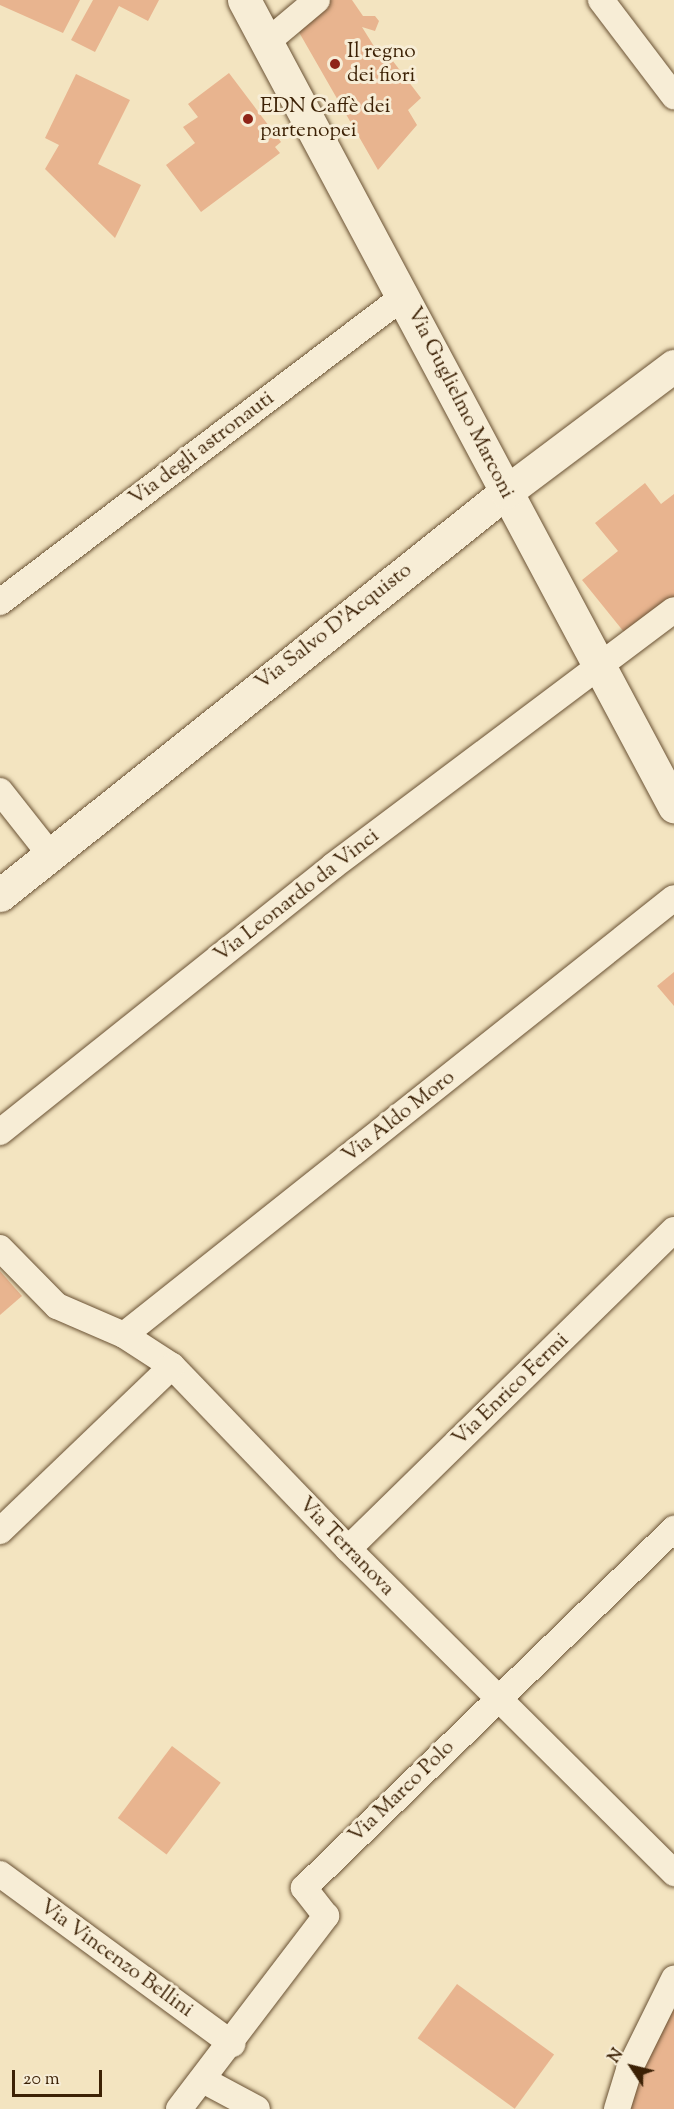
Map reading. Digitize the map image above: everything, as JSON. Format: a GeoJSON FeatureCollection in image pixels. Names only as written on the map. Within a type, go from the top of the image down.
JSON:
{"type":"FeatureCollection","features":[{"type":"Feature","properties":{"kind":"street","name":"Via Guglielmo Marconi"},"geometry":{"type":"LineString","coordinates":[[244,0],[601,667],[665,766],[674,806]]}},
{"type":"Feature","properties":{"kind":"street"},"geometry":{"type":"LineString","coordinates":[[267,42],[317,0]]}},
{"type":"Feature","properties":{"kind":"street"},"geometry":{"type":"LineString","coordinates":[[601,0],[674,96]]}},
{"type":"Feature","properties":{"kind":"street","name":"Via degli astronauti"},"geometry":{"type":"LineString","coordinates":[[0,602],[404,296]]}},
{"type":"Feature","properties":{"kind":"street","name":"Via Salvo D'Acquisto"},"geometry":{"type":"LineString","coordinates":[[0,895],[49,853],[506,492],[674,366]]}},
{"type":"Feature","properties":{"kind":"street","name":"Via Leonardo da Vinci"},"geometry":{"type":"LineString","coordinates":[[0,1132],[333,866],[674,610]]}},
{"type":"Feature","properties":{"kind":"street"},"geometry":{"type":"LineString","coordinates":[[0,791],[49,853]]}},
{"type":"Feature","properties":{"kind":"street","name":"Via Aldo Moro"},"geometry":{"type":"LineString","coordinates":[[124,1335],[674,898]]}},
{"type":"Feature","properties":{"kind":"street","name":"Via Enrico Fermi"},"geometry":{"type":"LineString","coordinates":[[348,1549],[674,1230]]}},
{"type":"Feature","properties":{"kind":"street","name":"Via Terranova"},"geometry":{"type":"LineString","coordinates":[[0,1248],[57,1306],[124,1335],[172,1366],[348,1549],[674,1873]]}},
{"type":"Feature","properties":{"kind":"street"},"geometry":{"type":"LineString","coordinates":[[0,1530],[172,1366]]}},
{"type":"Feature","properties":{"kind":"street","name":"Via Marco Polo"},"geometry":{"type":"LineString","coordinates":[[179,2109],[232,2044],[326,1916],[304,1888],[674,1529]]}},
{"type":"Feature","properties":{"kind":"street","name":"Via Vincenzo Bellini"},"geometry":{"type":"LineString","coordinates":[[0,1874],[232,2044]]}},
{"type":"Feature","properties":{"kind":"street"},"geometry":{"type":"LineString","coordinates":[[617,2109],[629,2070],[674,1979]]}},
{"type":"Feature","properties":{"kind":"street"},"geometry":{"type":"LineString","coordinates":[[203,2080],[257,2109]]}},
{"type":"Feature","properties":{"kind":"building"},"geometry":{"type":"Polygon","coordinates":[[[0,0],[80,0],[63,33],[0,5],[0,0]]]}},
{"type":"Feature","properties":{"kind":"building"},"geometry":{"type":"Polygon","coordinates":[[[93,0],[159,0],[148,21],[119,6],[95,52],[71,40],[93,0]]]}},
{"type":"Feature","properties":{"kind":"building"},"geometry":{"type":"Polygon","coordinates":[[[328,0],[352,0],[363,16],[375,16],[379,21],[375,31],[362,27],[380,56],[386,52],[421,98],[408,110],[417,125],[378,170],[296,27],[328,0]]]}},
{"type":"Feature","properties":{"kind":"building"},"geometry":{"type":"Polygon","coordinates":[[[229,73],[281,142],[275,147],[280,153],[201,212],[166,165],[195,143],[183,127],[198,117],[188,104],[229,73]]]}},
{"type":"Feature","properties":{"kind":"building"},"geometry":{"type":"Polygon","coordinates":[[[76,74],[130,100],[98,164],[141,185],[115,238],[45,169],[59,145],[45,138],[76,74]]]}},
{"type":"Feature","properties":{"kind":"building"},"geometry":{"type":"Polygon","coordinates":[[[645,483],[661,504],[674,494],[674,600],[628,637],[582,580],[618,551],[595,523],[645,483]]]}},
{"type":"Feature","properties":{"kind":"building"},"geometry":{"type":"Polygon","coordinates":[[[674,972],[674,1006],[657,986],[674,972]]]}},
{"type":"Feature","properties":{"kind":"building"},"geometry":{"type":"Polygon","coordinates":[[[0,1271],[22,1296],[0,1315],[0,1271]]]}},
{"type":"Feature","properties":{"kind":"building"},"geometry":{"type":"Polygon","coordinates":[[[172,1746],[221,1783],[167,1855],[118,1818],[172,1746]]]}},
{"type":"Feature","properties":{"kind":"building"},"geometry":{"type":"Polygon","coordinates":[[[457,1984],[554,2055],[515,2109],[418,2038],[457,1984]]]}},
{"type":"Feature","properties":{"kind":"building"},"geometry":{"type":"Polygon","coordinates":[[[674,2009],[674,2109],[627,2109],[642,2069],[674,2009]]]}},
{"type":"Feature","properties":{"kind":"place","name":"Il regno dei fiori"},"geometry":{"type":"Point","coordinates":[335,64]}},
{"type":"Feature","properties":{"kind":"place","name":"EDN Caffè dei partenopei"},"geometry":{"type":"Point","coordinates":[248,119]}}]}
